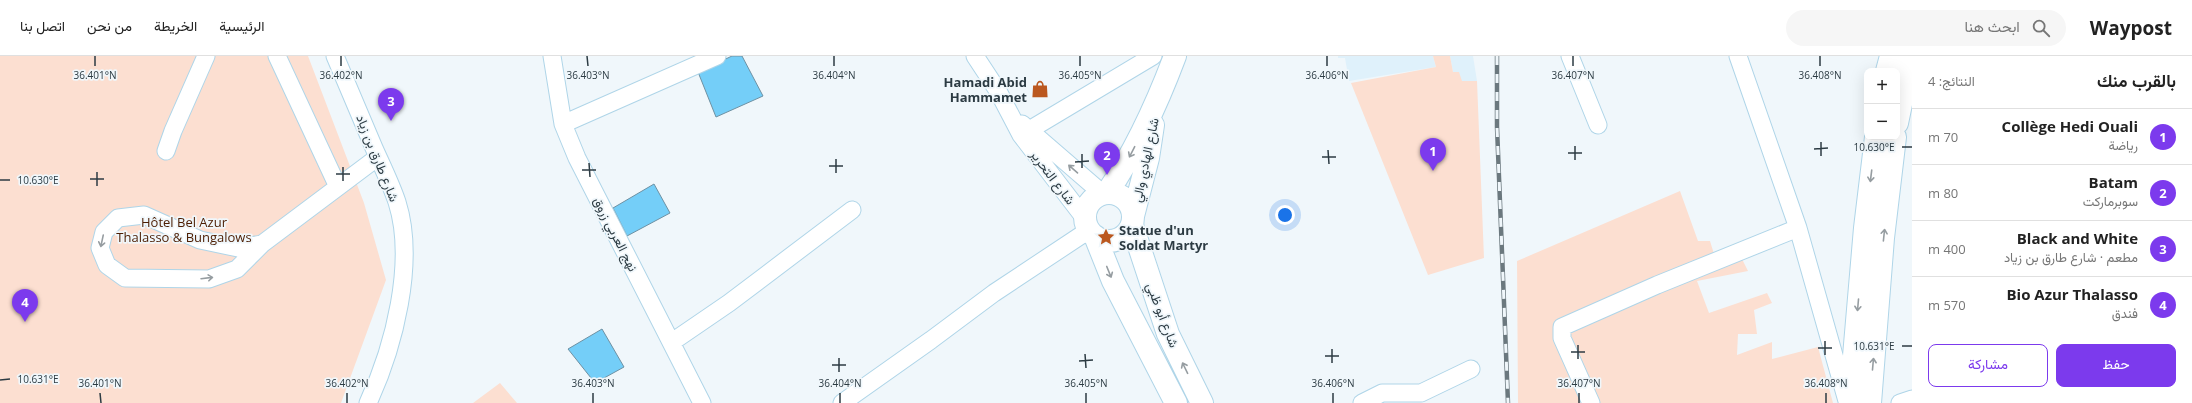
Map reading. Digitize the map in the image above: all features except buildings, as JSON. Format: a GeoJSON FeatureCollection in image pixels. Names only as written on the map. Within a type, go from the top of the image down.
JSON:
{"type":"FeatureCollection","features":[{"type":"Feature","properties":{"kind":"main road","name":"شارع الهادي والي"},"geometry":{"type":"LineString","coordinates":[[1105,194],[1124,168],[1157,105],[1175,56]]}},
{"type":"Feature","properties":{"kind":"main road"},"geometry":{"type":"LineString","coordinates":[[1889,68],[1891,56]]}},
{"type":"Feature","properties":{"kind":"main road"},"geometry":{"type":"LineString","coordinates":[[1900,108],[1910,56]]}},
{"type":"Feature","properties":{"kind":"main road","name":"شارع الهادي والي"},"geometry":{"type":"LineString","coordinates":[[1133,220],[1148,158],[1157,105]]}},
{"type":"Feature","properties":{"kind":"main road"},"geometry":{"type":"LineString","coordinates":[[1849,403],[1865,228],[1876,140]]}},
{"type":"Feature","properties":{"kind":"main road"},"geometry":{"type":"LineString","coordinates":[[1870,403],[1883,238],[1895,140]]}},
{"type":"Feature","properties":{"kind":"main road"},"geometry":{"type":"LineString","coordinates":[[1105,194],[1117,194],[1125,199],[1131,206],[1133,220],[1128,233],[1112,241],[1103,240],[1090,229],[1090,204],[1105,194]]}},
{"type":"Feature","properties":{"kind":"main road","name":"شارع أبو ظبي"},"geometry":{"type":"LineString","coordinates":[[1133,220],[1168,334],[1202,403]]}},
{"type":"Feature","properties":{"kind":"main road","name":"شارع أبو ظبي"},"geometry":{"type":"LineString","coordinates":[[1090,229],[1113,281],[1176,403]]}},
{"type":"Feature","properties":{"kind":"street"},"geometry":{"type":"LineString","coordinates":[[166,151],[173,131],[206,56]]}},
{"type":"Feature","properties":{"kind":"street"},"geometry":{"type":"LineString","coordinates":[[277,56],[338,187]]}},
{"type":"Feature","properties":{"kind":"street","name":"شارع طارق بن زياد"},"geometry":{"type":"LineString","coordinates":[[335,56],[397,202],[402,231],[404,269],[393,333],[378,381],[368,403]]}},
{"type":"Feature","properties":{"kind":"street","name":"نهج العربي زروق"},"geometry":{"type":"LineString","coordinates":[[552,56],[564,124],[577,158],[702,403]]}},
{"type":"Feature","properties":{"kind":"street"},"geometry":{"type":"LineString","coordinates":[[564,124],[717,56]]}},
{"type":"Feature","properties":{"kind":"street","name":"شارع التحرير"},"geometry":{"type":"LineString","coordinates":[[975,56],[1011,113],[1090,229]]}},
{"type":"Feature","properties":{"kind":"street"},"geometry":{"type":"LineString","coordinates":[[1024,132],[1153,56]]}},
{"type":"Feature","properties":{"kind":"street"},"geometry":{"type":"LineString","coordinates":[[1570,56],[1598,125]]}},
{"type":"Feature","properties":{"kind":"street"},"geometry":{"type":"LineString","coordinates":[[1738,56],[1798,228],[1849,403]]}},
{"type":"Feature","properties":{"kind":"street","name":"شارع التحرير"},"geometry":{"type":"LineString","coordinates":[[1024,132],[1105,194]]}},
{"type":"Feature","properties":{"kind":"street"},"geometry":{"type":"LineString","coordinates":[[262,244],[238,248],[200,240],[144,215],[118,218],[104,232],[100,248],[107,265],[125,278],[209,279],[237,269],[262,244],[378,157]]}},
{"type":"Feature","properties":{"kind":"street"},"geometry":{"type":"LineString","coordinates":[[672,342],[729,303],[852,210]]}},
{"type":"Feature","properties":{"kind":"street"},"geometry":{"type":"LineString","coordinates":[[1590,403],[1562,338],[1562,327],[1798,228]]}},
{"type":"Feature","properties":{"kind":"street"},"geometry":{"type":"LineString","coordinates":[[842,403],[932,340],[994,293],[1090,229]]}},
{"type":"Feature","properties":{"kind":"street"},"geometry":{"type":"LineString","coordinates":[[1362,403],[1382,393],[1421,393],[1471,369]]}},
{"type":"Feature","properties":{"kind":"street"},"geometry":{"type":"LineString","coordinates":[[1900,403],[1912,399]]}},
{"type":"Feature","properties":{"kind":"shaded area"},"geometry":{"type":"Polygon","coordinates":[[[1338,56],[1433,56],[1436,67],[1349,81],[1345,58],[1338,58],[1338,56]]]}},
{"type":"Feature","properties":{"kind":"shaded area"},"geometry":{"type":"Polygon","coordinates":[[[1450,56],[1473,56],[1477,81],[1462,81],[1453,72],[1450,56]]]}},
{"type":"Feature","properties":{"kind":"green space","name":"Hôtel Bel Azur Thalasso & Bungalows"},"geometry":{"type":"Polygon","coordinates":[[[0,56],[308,56],[364,203],[386,280],[341,403],[0,403],[0,56]]]}},
{"type":"Feature","properties":{"kind":"green space"},"geometry":{"type":"Polygon","coordinates":[[[1433,56],[1450,56],[1453,72],[1459,72],[1462,81],[1477,81],[1484,258],[1428,275],[1351,83],[1436,67],[1433,56]]]}},
{"type":"Feature","properties":{"kind":"green space"},"geometry":{"type":"Polygon","coordinates":[[[1680,191],[1698,241],[1710,241],[1714,254],[1735,245],[1748,271],[1697,281],[1709,313],[1767,293],[1772,303],[1754,310],[1757,334],[1738,334],[1737,355],[1772,342],[1772,359],[1818,347],[1833,403],[1518,403],[1517,261],[1680,191]]]}},
{"type":"Feature","properties":{"kind":"green space"},"geometry":{"type":"Polygon","coordinates":[[[500,383],[517,403],[473,403],[500,383]]]}},
{"type":"Feature","properties":{"kind":"railway"},"geometry":{"type":"LineString","coordinates":[[1497,56],[1497,127],[1508,403]]}},
{"type":"Feature","properties":{"kind":"place","name":"Hamadi Abid Hammamet"},"geometry":{"type":"Point","coordinates":[1040,89]}},
{"type":"Feature","properties":{"kind":"place","name":"Black and White"},"geometry":{"type":"Point","coordinates":[391,121]}},
{"type":"Feature","properties":{"kind":"place","name":"Collège Hedi Ouali"},"geometry":{"type":"Point","coordinates":[1433,171]}},
{"type":"Feature","properties":{"kind":"place","name":"Batam"},"geometry":{"type":"Point","coordinates":[1107,175]}},
{"type":"Feature","properties":{"kind":"place","name":"Statue d'un Soldat Martyr"},"geometry":{"type":"Point","coordinates":[1106,237]}},
{"type":"Feature","properties":{"kind":"place","name":"Bio Azur Thalasso"},"geometry":{"type":"Point","coordinates":[25,322]}}]}
